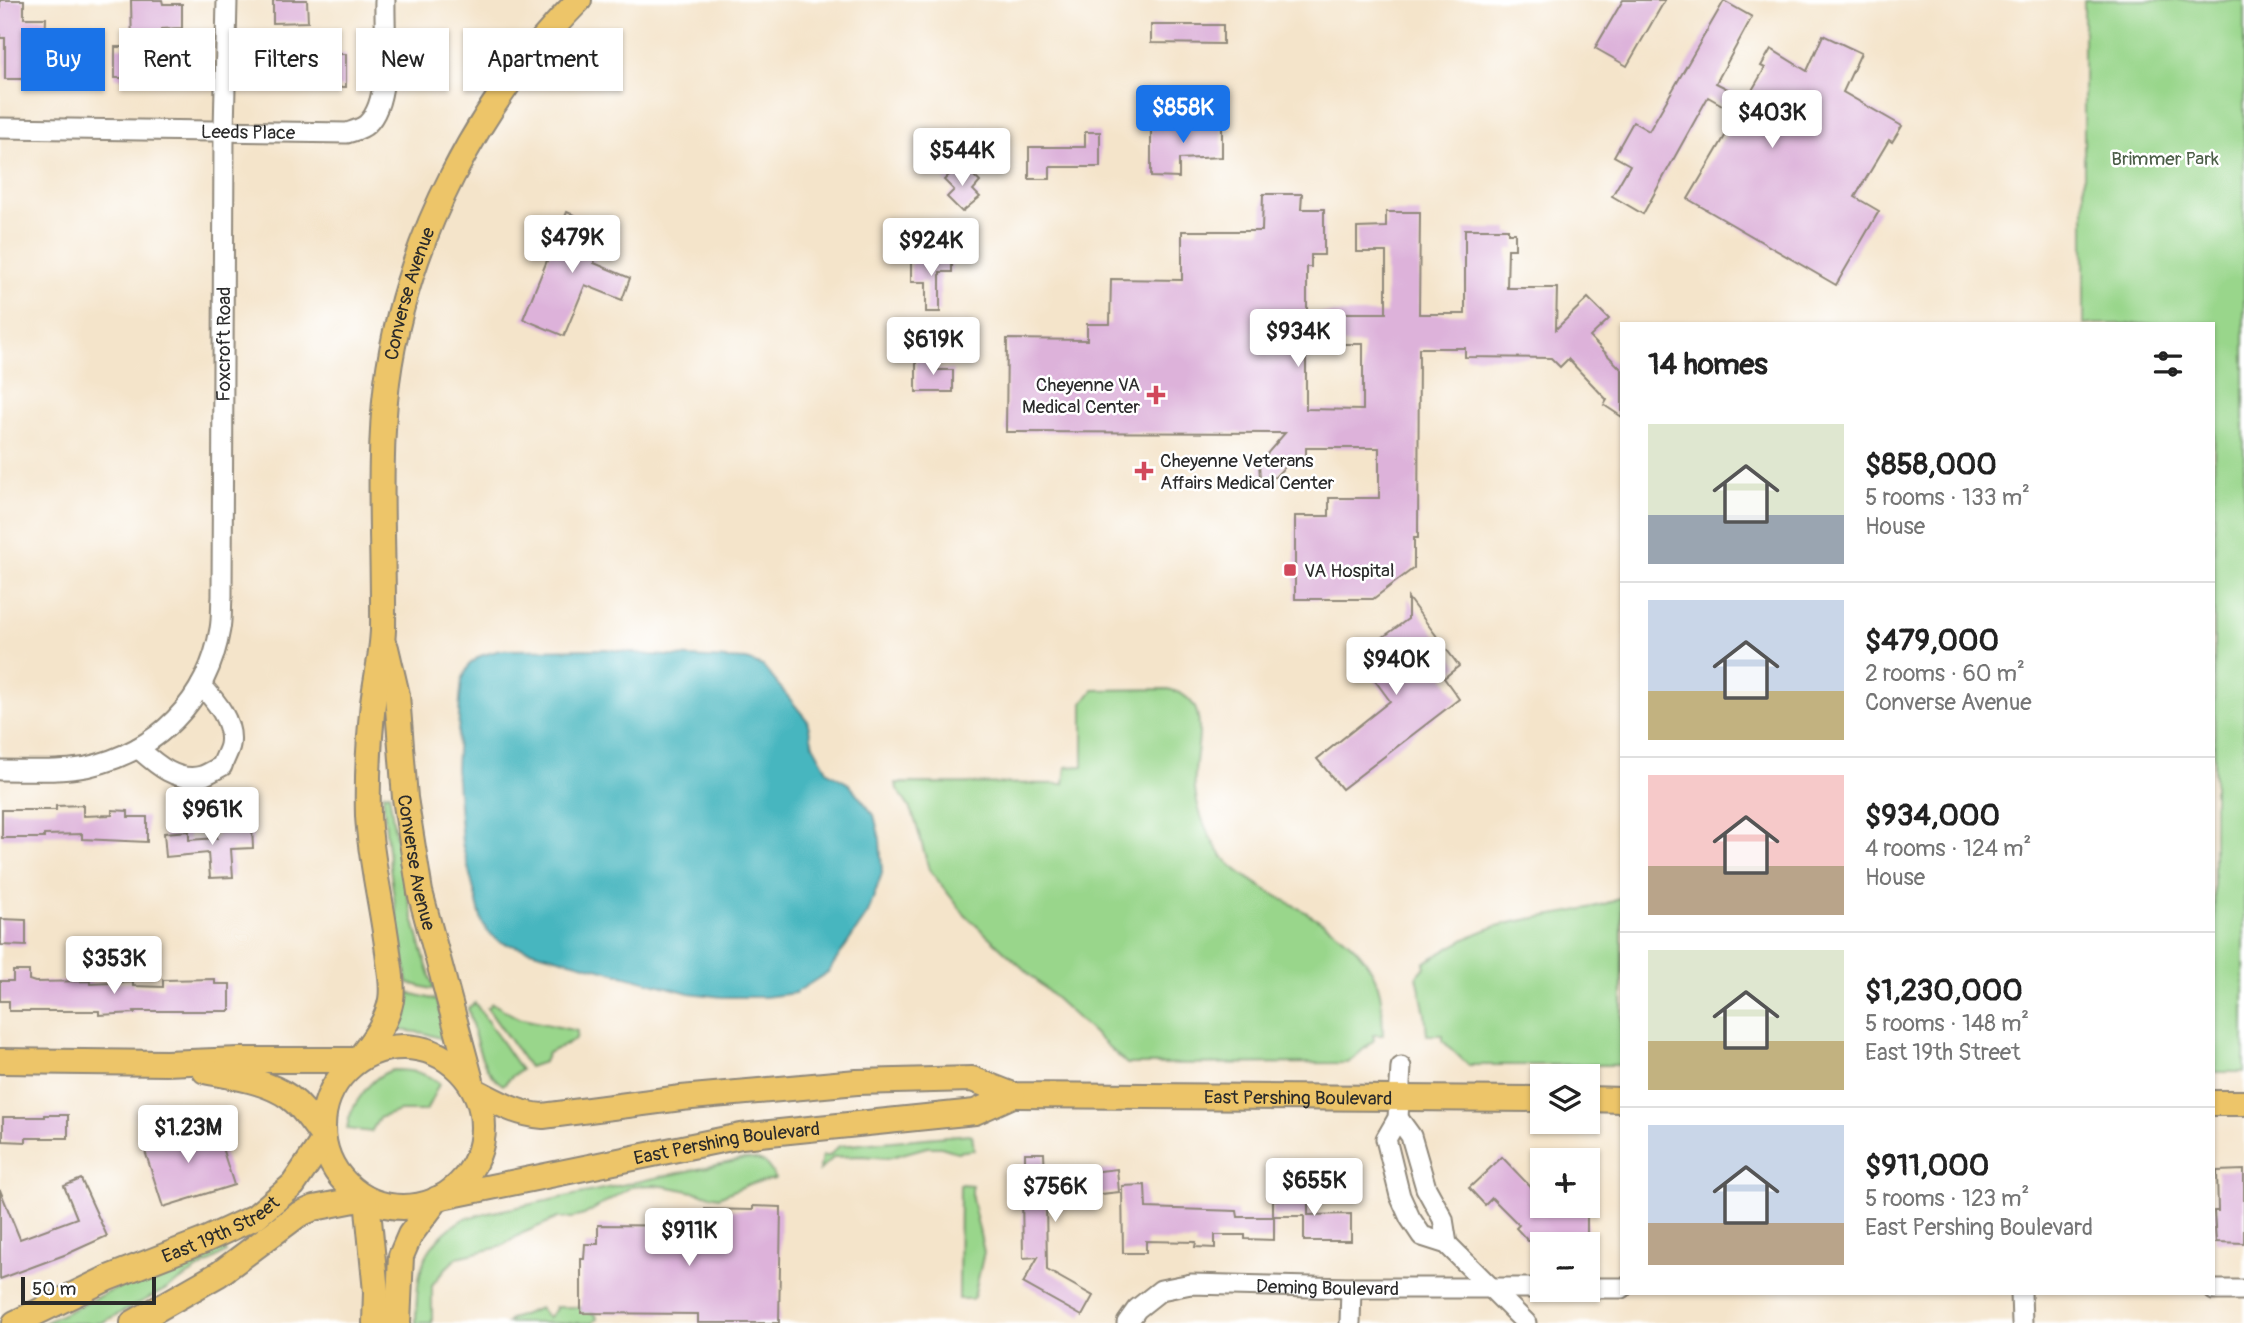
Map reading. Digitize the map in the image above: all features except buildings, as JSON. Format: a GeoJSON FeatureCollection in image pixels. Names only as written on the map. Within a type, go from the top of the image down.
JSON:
{"type":"FeatureCollection","features":[{"type":"Feature","properties":{"kind":"main road","name":"Converse Avenue"},"geometry":{"type":"LineString","coordinates":[[358,1060],[386,1019],[392,987],[368,804],[368,756],[383,634],[381,492],[387,382],[404,306],[424,239],[465,151],[504,89],[579,0]]}},
{"type":"Feature","properties":{"kind":"main road","name":"Converse Avenue"},"geometry":{"type":"LineString","coordinates":[[383,634],[397,695],[405,798],[420,892],[474,1088]]}},
{"type":"Feature","properties":{"kind":"main road","name":"East Pershing Boulevard"},"geometry":{"type":"LineString","coordinates":[[440,1198],[456,1187],[477,1159],[482,1142],[482,1116],[474,1088],[463,1072],[450,1062],[421,1048],[389,1047],[358,1060],[346,1070],[329,1093],[322,1120],[326,1153],[346,1184],[366,1198],[384,1205],[402,1207],[741,1136],[975,1112],[1013,1095]]}},
{"type":"Feature","properties":{"kind":"main road","name":"East Pershing Boulevard"},"geometry":{"type":"LineString","coordinates":[[0,1061],[166,1063],[358,1060]]}},
{"type":"Feature","properties":{"kind":"main road","name":"East Pershing Boulevard"},"geometry":{"type":"LineString","coordinates":[[166,1063],[269,1086],[295,1102],[323,1138]]}},
{"type":"Feature","properties":{"kind":"main road","name":"East Pershing Boulevard"},"geometry":{"type":"LineString","coordinates":[[474,1088],[508,1109],[524,1115],[543,1116],[681,1098],[857,1082],[972,1079],[1013,1095],[1398,1108],[1530,1100]]}},
{"type":"Feature","properties":{"kind":"main road"},"geometry":{"type":"LineString","coordinates":[[1600,1099],[1620,1100]]}},
{"type":"Feature","properties":{"kind":"main road"},"geometry":{"type":"LineString","coordinates":[[2215,1103],[2244,1103]]}},
{"type":"Feature","properties":{"kind":"main road","name":"East 19th Street"},"geometry":{"type":"LineString","coordinates":[[15,1323],[108,1278],[203,1241],[255,1217],[293,1185],[323,1138]]}},
{"type":"Feature","properties":{"kind":"main road","name":"East 19th Street"},"geometry":{"type":"LineString","coordinates":[[133,1323],[219,1274],[298,1215],[314,1208],[366,1198]]}},
{"type":"Feature","properties":{"kind":"main road"},"geometry":{"type":"LineString","coordinates":[[366,1198],[376,1292],[375,1323]]}},
{"type":"Feature","properties":{"kind":"main road"},"geometry":{"type":"LineString","coordinates":[[398,1323],[401,1256],[410,1235],[440,1198]]}},
{"type":"Feature","properties":{"kind":"street","name":"Foxcroft Road"},"geometry":{"type":"LineString","coordinates":[[0,770],[84,767],[117,759],[160,734],[186,710],[212,659],[220,629],[222,597],[223,131],[227,0]]}},
{"type":"Feature","properties":{"kind":"street","name":"Leeds Place"},"geometry":{"type":"LineString","coordinates":[[0,128],[347,133],[366,126],[377,111],[382,95],[385,0]]}},
{"type":"Feature","properties":{"kind":"street"},"geometry":{"type":"LineString","coordinates":[[138,748],[158,766],[179,776],[201,776],[222,766],[230,744],[228,724],[219,704],[201,685]]}},
{"type":"Feature","properties":{"kind":"street"},"geometry":{"type":"LineString","coordinates":[[1401,1067],[1398,1108],[1386,1139],[1400,1196],[1410,1218],[1422,1236],[1447,1244],[1526,1323]]}},
{"type":"Feature","properties":{"kind":"street"},"geometry":{"type":"LineString","coordinates":[[1398,1108],[1426,1188],[1443,1219],[1447,1244]]}},
{"type":"Feature","properties":{"kind":"street","name":"Deming Boulevard"},"geometry":{"type":"LineString","coordinates":[[1127,1323],[1137,1309],[1161,1290],[1191,1284],[1351,1288],[1530,1288]]}},
{"type":"Feature","properties":{"kind":"street"},"geometry":{"type":"LineString","coordinates":[[1350,1323],[1351,1288]]}},
{"type":"Feature","properties":{"kind":"street"},"geometry":{"type":"LineString","coordinates":[[1600,1288],[1620,1288]]}},
{"type":"Feature","properties":{"kind":"street"},"geometry":{"type":"LineString","coordinates":[[2215,1290],[2244,1290]]}},
{"type":"Feature","properties":{"kind":"street"},"geometry":{"type":"LineString","coordinates":[[2021,1295],[2022,1323]]}},
{"type":"Feature","properties":{"kind":"green space","name":"Brimmer Park"},"geometry":{"type":"Polygon","coordinates":[[[2084,0],[2244,0],[2244,1072],[2215,1072],[2215,322],[2084,322],[2084,0]]]}},
{"type":"Feature","properties":{"kind":"green space"},"geometry":{"type":"Polygon","coordinates":[[[1168,689],[1184,695],[1193,704],[1198,716],[1196,798],[1203,822],[1220,853],[1247,877],[1334,930],[1363,957],[1373,974],[1381,998],[1383,1035],[1373,1035],[1374,1040],[1348,1063],[1127,1064],[965,915],[929,869],[915,820],[896,783],[1064,784],[1066,767],[1083,766],[1083,703],[1093,690],[1168,689]]]}},
{"type":"Feature","properties":{"kind":"green space"},"geometry":{"type":"Polygon","coordinates":[[[389,793],[401,867],[412,916],[434,988],[431,989],[408,983],[387,842],[383,794],[389,793]]]}},
{"type":"Feature","properties":{"kind":"green space"},"geometry":{"type":"Polygon","coordinates":[[[1620,899],[1620,1065],[1468,1065],[1443,1041],[1443,1035],[1427,1035],[1417,976],[1425,967],[1424,963],[1481,932],[1620,899]]]}},
{"type":"Feature","properties":{"kind":"green space"},"geometry":{"type":"Polygon","coordinates":[[[409,993],[437,1000],[449,1041],[424,1033],[399,1030],[406,1016],[409,993]]]}},
{"type":"Feature","properties":{"kind":"green space"},"geometry":{"type":"Polygon","coordinates":[[[475,1003],[521,1070],[503,1085],[488,1071],[479,1051],[468,1008],[475,1003]]]}},
{"type":"Feature","properties":{"kind":"green space"},"geometry":{"type":"Polygon","coordinates":[[[492,1003],[518,1018],[577,1031],[576,1039],[548,1053],[544,1062],[529,1067],[487,1008],[492,1003]]]}},
{"type":"Feature","properties":{"kind":"green space"},"geometry":{"type":"Polygon","coordinates":[[[394,1070],[418,1072],[439,1084],[426,1111],[399,1111],[379,1118],[371,1132],[347,1129],[352,1111],[363,1093],[378,1078],[394,1070]]]}},
{"type":"Feature","properties":{"kind":"green space"},"geometry":{"type":"Polygon","coordinates":[[[972,1135],[974,1150],[957,1152],[941,1147],[927,1147],[888,1158],[834,1157],[819,1171],[822,1156],[829,1156],[839,1146],[972,1135]]]}},
{"type":"Feature","properties":{"kind":"green space"},"geometry":{"type":"Polygon","coordinates":[[[745,1159],[764,1163],[775,1179],[749,1184],[719,1197],[654,1185],[633,1186],[584,1215],[558,1218],[523,1233],[500,1247],[458,1257],[432,1285],[432,1323],[416,1323],[418,1289],[424,1262],[438,1239],[465,1218],[745,1159]]]}},
{"type":"Feature","properties":{"kind":"green space"},"geometry":{"type":"Polygon","coordinates":[[[960,1184],[972,1185],[972,1199],[984,1252],[974,1297],[971,1299],[959,1299],[960,1184]]]}},
{"type":"Feature","properties":{"kind":"green space"},"geometry":{"type":"Polygon","coordinates":[[[223,1244],[226,1252],[165,1290],[101,1323],[44,1323],[104,1294],[223,1244]]]}},
{"type":"Feature","properties":{"kind":"green space"},"geometry":{"type":"Polygon","coordinates":[[[555,1307],[578,1307],[596,1315],[597,1319],[592,1323],[507,1323],[540,1308],[548,1318],[555,1307]]]}},
{"type":"Feature","properties":{"kind":"water"},"geometry":{"type":"Polygon","coordinates":[[[606,649],[651,655],[747,660],[763,666],[807,720],[813,745],[828,772],[849,784],[874,815],[880,839],[882,873],[868,913],[828,972],[795,993],[765,997],[722,997],[689,993],[500,942],[487,931],[482,922],[462,843],[456,768],[462,680],[469,665],[480,656],[500,650],[606,649]]]}},
{"type":"Feature","properties":{"kind":"place","name":"Cheyenne VA Medical Center"},"geometry":{"type":"Point","coordinates":[1156,395]}},
{"type":"Feature","properties":{"kind":"place","name":"Cheyenne Veterans Affairs Medical Center"},"geometry":{"type":"Point","coordinates":[1144,471]}},
{"type":"Feature","properties":{"kind":"place","name":"VA Hospital"},"geometry":{"type":"Point","coordinates":[1290,570]}}]}
